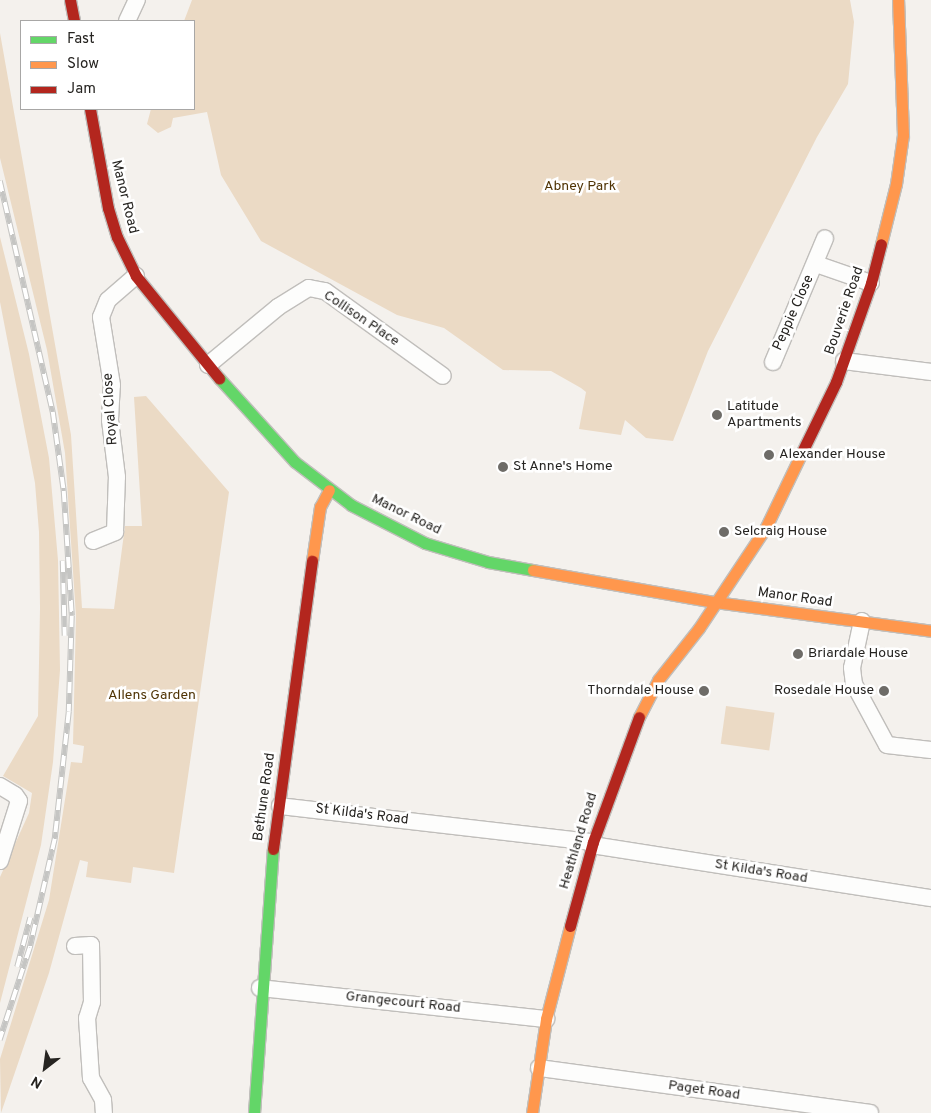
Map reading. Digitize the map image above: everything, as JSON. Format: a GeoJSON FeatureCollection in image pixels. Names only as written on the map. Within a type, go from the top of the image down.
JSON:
{"type":"FeatureCollection","features":[{"type":"Feature","properties":{"kind":"street"},"geometry":{"type":"LineString","coordinates":[[70,0],[74,20]]}},
{"type":"Feature","properties":{"kind":"street"},"geometry":{"type":"LineString","coordinates":[[128,20],[137,0]]}},
{"type":"Feature","properties":{"kind":"street","name":"Bouverie Road"},"geometry":{"type":"LineString","coordinates":[[715,602],[766,527],[844,362],[871,283],[896,184],[903,135],[904,68],[898,0]]}},
{"type":"Feature","properties":{"kind":"street","name":"Manor Road"},"geometry":{"type":"LineString","coordinates":[[90,110],[108,208],[117,237],[136,276],[260,426],[329,490],[388,526],[456,554],[541,572],[715,602],[931,631]]}},
{"type":"Feature","properties":{"kind":"street","name":"Peppie Close"},"geometry":{"type":"LineString","coordinates":[[773,362],[816,264],[825,238]]}},
{"type":"Feature","properties":{"kind":"street","name":"Peppie Close"},"geometry":{"type":"LineString","coordinates":[[816,264],[871,283]]}},
{"type":"Feature","properties":{"kind":"street","name":"Royal Close"},"geometry":{"type":"LineString","coordinates":[[92,540],[115,532],[116,495],[110,420],[112,385],[101,317],[108,300],[136,276]]}},
{"type":"Feature","properties":{"kind":"street","name":"Collison Place"},"geometry":{"type":"LineString","coordinates":[[208,365],[278,307],[309,288],[326,291],[443,376]]}},
{"type":"Feature","properties":{"kind":"street"},"geometry":{"type":"LineString","coordinates":[[844,362],[931,372]]}},
{"type":"Feature","properties":{"kind":"street","name":"Bethune Road"},"geometry":{"type":"LineString","coordinates":[[254,1113],[260,988],[268,882],[320,507],[329,490]]}},
{"type":"Feature","properties":{"kind":"street","name":"Heathland Road"},"geometry":{"type":"LineString","coordinates":[[532,1113],[546,1019],[592,844],[641,709],[715,602]]}},
{"type":"Feature","properties":{"kind":"street"},"geometry":{"type":"LineString","coordinates":[[862,622],[852,668],[854,684],[863,701],[887,744],[931,750]]}},
{"type":"Feature","properties":{"kind":"street"},"geometry":{"type":"LineString","coordinates":[[0,786],[15,795],[18,801],[0,861]]}},
{"type":"Feature","properties":{"kind":"street","name":"St Kilda's Road"},"geometry":{"type":"LineString","coordinates":[[280,806],[592,844],[931,898]]}},
{"type":"Feature","properties":{"kind":"street"},"geometry":{"type":"LineString","coordinates":[[75,946],[91,945],[92,1002],[87,1018],[91,1078],[103,1100],[104,1113]]}},
{"type":"Feature","properties":{"kind":"street","name":"Grangecourt Road"},"geometry":{"type":"LineString","coordinates":[[260,988],[546,1019]]}},
{"type":"Feature","properties":{"kind":"street","name":"Paget Road"},"geometry":{"type":"LineString","coordinates":[[539,1068],[870,1113]]}},
{"type":"Feature","properties":{"kind":"green space","name":"Abney Park"},"geometry":{"type":"Polygon","coordinates":[[[192,0],[850,0],[854,22],[848,84],[817,137],[708,351],[673,441],[646,438],[625,420],[621,435],[579,429],[586,392],[581,388],[551,371],[503,370],[444,328],[397,315],[261,241],[221,175],[207,112],[173,118],[171,127],[158,133],[147,124],[151,110],[195,110],[195,20],[184,20],[192,0]]]}},
{"type":"Feature","properties":{"kind":"green space","name":"Allens Garden"},"geometry":{"type":"Polygon","coordinates":[[[0,33],[71,435],[82,608],[114,609],[125,526],[142,526],[134,397],[146,396],[229,492],[174,873],[133,867],[131,883],[86,877],[88,862],[80,860],[49,973],[1,1113],[0,1059],[49,900],[71,762],[82,763],[84,746],[73,744],[76,616],[65,453],[47,350],[0,158],[0,33]]]}},
{"type":"Feature","properties":{"kind":"green space"},"geometry":{"type":"Polygon","coordinates":[[[0,237],[29,354],[49,458],[58,560],[60,670],[53,762],[41,845],[0,1003],[0,877],[29,813],[32,793],[3,776],[38,716],[40,608],[39,532],[35,483],[0,302],[0,237]]]}},
{"type":"Feature","properties":{"kind":"green space"},"geometry":{"type":"Polygon","coordinates":[[[726,706],[775,713],[769,750],[721,744],[726,706]]]}},
{"type":"Feature","properties":{"kind":"railway"},"geometry":{"type":"LineString","coordinates":[[0,181],[53,412],[64,491],[72,616],[69,712],[55,839],[30,948],[0,1040]]}},
{"type":"Feature","properties":{"kind":"railway"},"geometry":{"type":"LineString","coordinates":[[63,561],[65,636]]}},
{"type":"Feature","properties":{"kind":"railway"},"geometry":{"type":"LineString","coordinates":[[17,967],[30,918]]}},
{"type":"Feature","properties":{"kind":"traffic: fast"},"geometry":{"type":"LineString","coordinates":[[219,378],[295,462],[351,505],[425,543],[488,562],[533,570]]}},
{"type":"Feature","properties":{"kind":"traffic: fast"},"geometry":{"type":"LineString","coordinates":[[254,1113],[273,849]]}},
{"type":"Feature","properties":{"kind":"traffic: slow"},"geometry":{"type":"LineString","coordinates":[[881,244],[896,184],[903,135],[898,0]]}},
{"type":"Feature","properties":{"kind":"traffic: slow"},"geometry":{"type":"LineString","coordinates":[[639,717],[658,680],[699,628],[766,527],[803,450]]}},
{"type":"Feature","properties":{"kind":"traffic: slow"},"geometry":{"type":"LineString","coordinates":[[312,561],[320,507],[329,490]]}},
{"type":"Feature","properties":{"kind":"traffic: slow"},"geometry":{"type":"LineString","coordinates":[[533,570],[715,602],[931,631]]}},
{"type":"Feature","properties":{"kind":"traffic: slow"},"geometry":{"type":"LineString","coordinates":[[532,1113],[546,1019],[570,926]]}},
{"type":"Feature","properties":{"kind":"traffic: jam"},"geometry":{"type":"LineString","coordinates":[[70,0],[74,20]]}},
{"type":"Feature","properties":{"kind":"traffic: jam"},"geometry":{"type":"LineString","coordinates":[[90,110],[108,208],[117,237],[136,276],[219,378]]}},
{"type":"Feature","properties":{"kind":"traffic: jam"},"geometry":{"type":"LineString","coordinates":[[803,450],[836,382],[871,283],[881,244]]}},
{"type":"Feature","properties":{"kind":"traffic: jam"},"geometry":{"type":"LineString","coordinates":[[273,849],[312,561]]}},
{"type":"Feature","properties":{"kind":"traffic: jam"},"geometry":{"type":"LineString","coordinates":[[570,926],[593,842],[639,717]]}},
{"type":"Feature","properties":{"kind":"place","name":"Latitude Apartments"},"geometry":{"type":"Point","coordinates":[717,415]}},
{"type":"Feature","properties":{"kind":"place","name":"Alexander House"},"geometry":{"type":"Point","coordinates":[769,455]}},
{"type":"Feature","properties":{"kind":"place","name":"St Anne's Home"},"geometry":{"type":"Point","coordinates":[503,467]}},
{"type":"Feature","properties":{"kind":"place","name":"Selcraig House"},"geometry":{"type":"Point","coordinates":[724,532]}},
{"type":"Feature","properties":{"kind":"place","name":"Briardale House"},"geometry":{"type":"Point","coordinates":[798,654]}},
{"type":"Feature","properties":{"kind":"place","name":"Thorndale House"},"geometry":{"type":"Point","coordinates":[704,691]}},
{"type":"Feature","properties":{"kind":"place","name":"Rosedale House"},"geometry":{"type":"Point","coordinates":[884,691]}}]}
